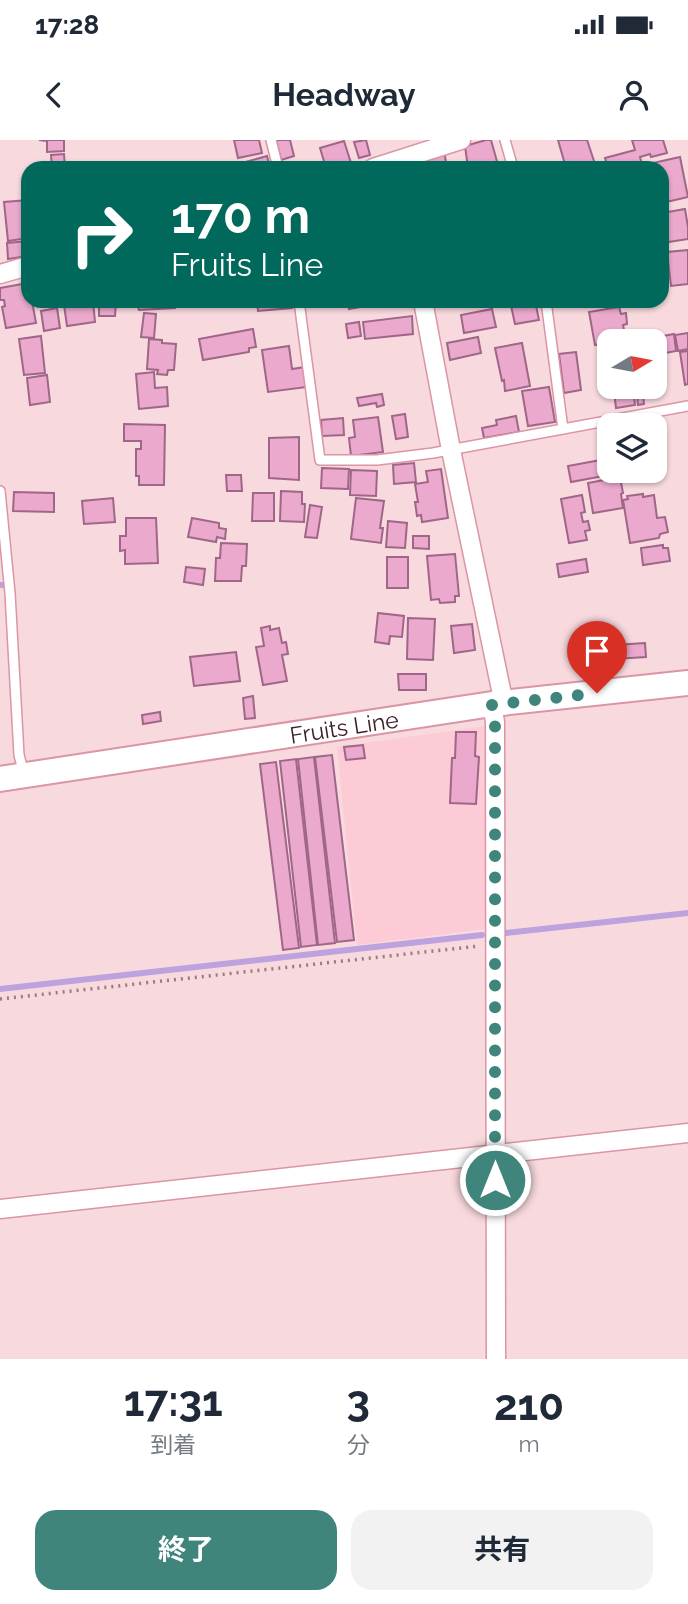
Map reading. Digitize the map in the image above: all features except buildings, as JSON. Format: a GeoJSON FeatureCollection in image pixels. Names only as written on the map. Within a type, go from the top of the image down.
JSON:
{"type":"FeatureCollection","features":[{"type":"Feature","properties":{"kind":"street"},"geometry":{"type":"LineString","coordinates":[[407,161],[461,140]]}},
{"type":"Feature","properties":{"kind":"street"},"geometry":{"type":"LineString","coordinates":[[0,274],[21,268]]}},
{"type":"Feature","properties":{"kind":"street"},"geometry":{"type":"LineString","coordinates":[[424,308],[498,704],[495,722],[496,1359]]}},
{"type":"Feature","properties":{"kind":"street","name":"Fruits Line"},"geometry":{"type":"LineString","coordinates":[[0,779],[498,704],[688,683]]}},
{"type":"Feature","properties":{"kind":"street"},"geometry":{"type":"LineString","coordinates":[[0,1209],[688,1133]]}},
{"type":"Feature","properties":{"kind":"lane"},"geometry":{"type":"LineString","coordinates":[[271,140],[276,161]]}},
{"type":"Feature","properties":{"kind":"lane"},"geometry":{"type":"LineString","coordinates":[[505,140],[511,161]]}},
{"type":"Feature","properties":{"kind":"lane"},"geometry":{"type":"LineString","coordinates":[[300,308],[320,460],[377,460],[451,450],[688,405]]}},
{"type":"Feature","properties":{"kind":"lane"},"geometry":{"type":"LineString","coordinates":[[547,308],[563,429]]}},
{"type":"Feature","properties":{"kind":"lane"},"geometry":{"type":"LineString","coordinates":[[0,491],[10,593],[19,755],[24,775]]}},
{"type":"Feature","properties":{"kind":"path"},"geometry":{"type":"LineString","coordinates":[[0,999],[495,944]]}},
{"type":"Feature","properties":{"kind":"shaded area"},"geometry":{"type":"Polygon","coordinates":[[[486,726],[485,929],[357,945],[337,747],[486,726]]]}},
{"type":"Feature","properties":{"kind":"waterway"},"geometry":{"type":"LineString","coordinates":[[506,933],[688,913]]}},
{"type":"Feature","properties":{"kind":"waterway"},"geometry":{"type":"LineString","coordinates":[[0,989],[482,935]]}},
{"type":"Feature","properties":{"kind":"route"},"geometry":{"type":"LineString","coordinates":[[495,1180],[495,722],[492,705],[597,693]]}}]}
